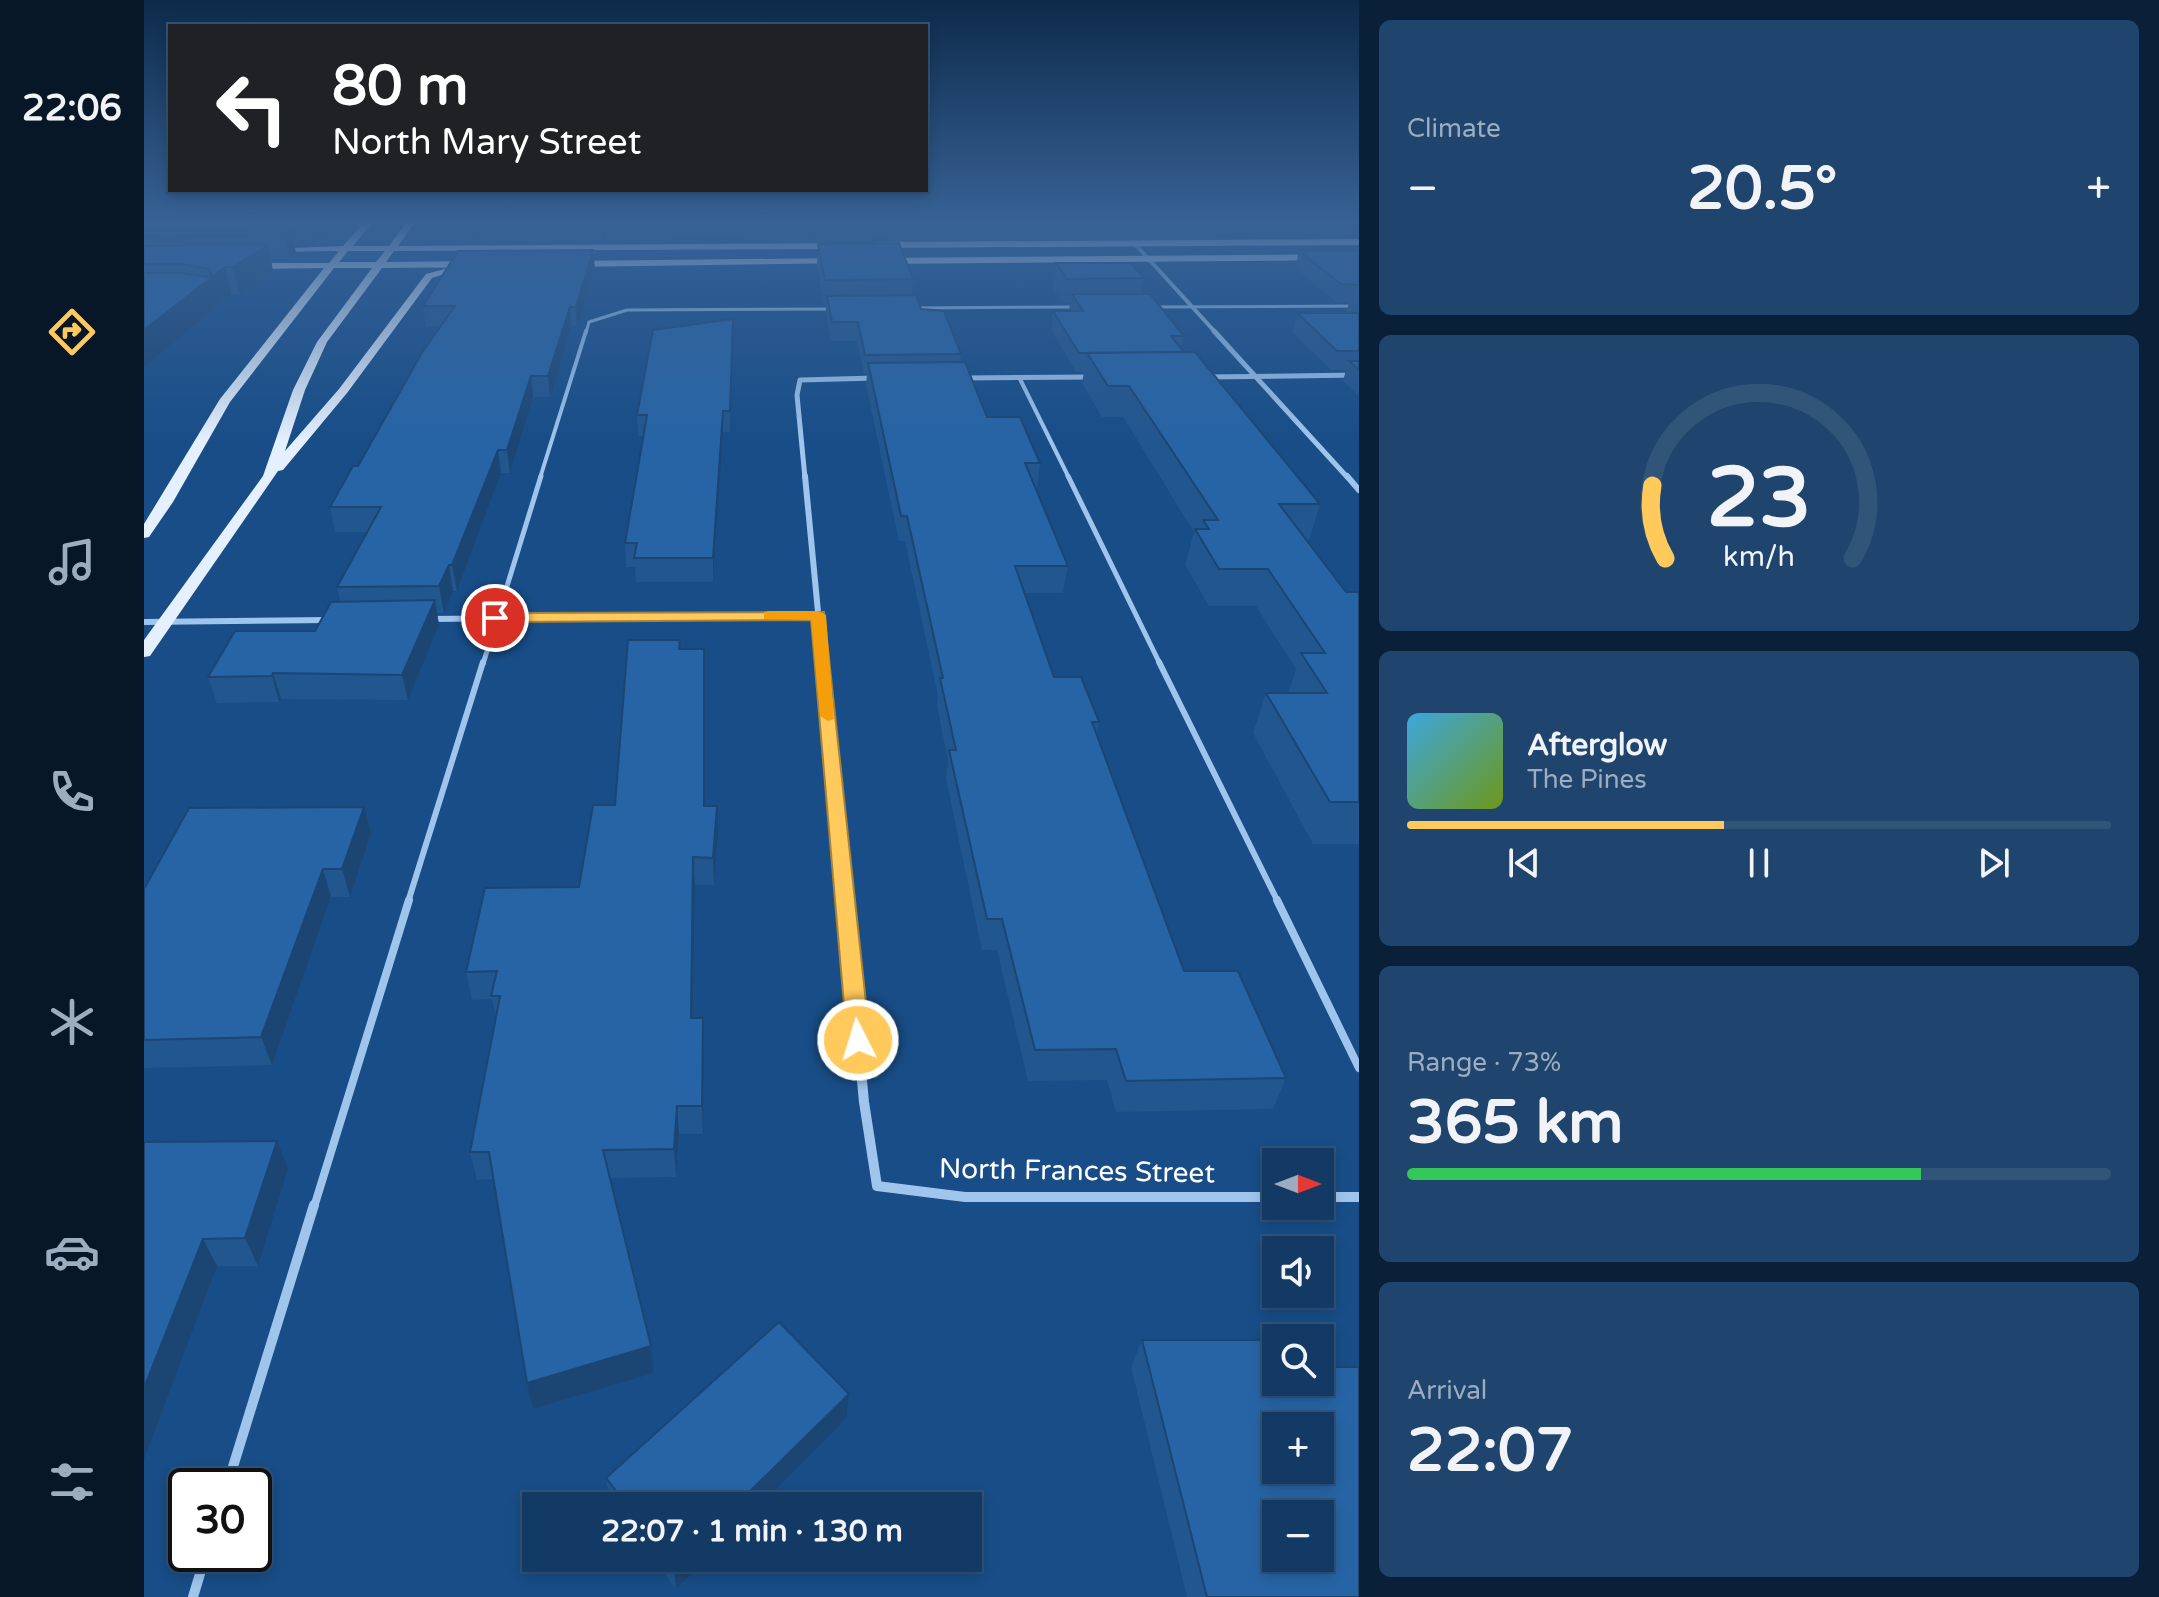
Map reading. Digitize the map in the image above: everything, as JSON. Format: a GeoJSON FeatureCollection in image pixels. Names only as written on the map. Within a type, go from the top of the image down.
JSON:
{"type":"FeatureCollection","features":[{"type":"Feature","properties":{"kind":"main road"},"geometry":{"type":"LineString","coordinates":[[144,534],[169,502],[223,403],[309,294]]}},
{"type":"Feature","properties":{"kind":"main road"},"geometry":{"type":"LineString","coordinates":[[270,476],[299,390],[322,342],[357,294]]}},
{"type":"Feature","properties":{"kind":"main road"},"geometry":{"type":"LineString","coordinates":[[144,652],[270,476],[343,391],[416,294]]}},
{"type":"Feature","properties":{"kind":"street"},"geometry":{"type":"LineString","coordinates":[[1181,294],[1359,490]]}},
{"type":"Feature","properties":{"kind":"street"},"geometry":{"type":"LineString","coordinates":[[1194,377],[1359,375]]}},
{"type":"Feature","properties":{"kind":"street"},"geometry":{"type":"LineString","coordinates":[[957,378],[1099,377]]}},
{"type":"Feature","properties":{"kind":"street"},"geometry":{"type":"LineString","coordinates":[[419,619],[818,615],[797,395],[800,380],[880,378]]}},
{"type":"Feature","properties":{"kind":"street","name":"North Frances Street"},"geometry":{"type":"LineString","coordinates":[[818,615],[864,1102],[877,1186],[965,1197],[1262,1197]]}},
{"type":"Feature","properties":{"kind":"street"},"geometry":{"type":"LineString","coordinates":[[144,622],[344,620]]}},
{"type":"Feature","properties":{"kind":"street"},"geometry":{"type":"LineString","coordinates":[[1334,1197],[1359,1197]]}},
{"type":"Feature","properties":{"kind":"lane"},"geometry":{"type":"LineString","coordinates":[[1141,307],[1359,306]]}},
{"type":"Feature","properties":{"kind":"lane"},"geometry":{"type":"LineString","coordinates":[[908,308],[1079,307]]}},
{"type":"Feature","properties":{"kind":"lane"},"geometry":{"type":"LineString","coordinates":[[233,1468],[589,322],[627,310],[845,309]]}},
{"type":"Feature","properties":{"kind":"lane"},"geometry":{"type":"LineString","coordinates":[[1019,377],[1359,1068]]}},
{"type":"Feature","properties":{"kind":"lane"},"geometry":{"type":"LineString","coordinates":[[193,1597],[201,1572]]}},
{"type":"Feature","properties":{"kind":"building"},"geometry":{"type":"Polygon","coordinates":[[[144,294],[191,294],[144,330],[144,294]]]}},
{"type":"Feature","properties":{"kind":"building"},"geometry":{"type":"Polygon","coordinates":[[[431,294],[580,294],[576,307],[570,307],[548,376],[531,376],[507,450],[498,450],[452,565],[449,565],[439,586],[337,587],[381,507],[330,507],[353,466],[358,466],[423,351],[455,306],[423,306],[431,294]]]}},
{"type":"Feature","properties":{"kind":"building"},"geometry":{"type":"Polygon","coordinates":[[[1072,294],[1150,294],[1184,336],[1171,336],[1184,352],[1079,353],[1053,311],[1083,311],[1072,294]]]}},
{"type":"Feature","properties":{"kind":"building"},"geometry":{"type":"Polygon","coordinates":[[[916,295],[921,309],[944,311],[961,354],[865,355],[858,322],[832,322],[827,296],[916,295]]]}},
{"type":"Feature","properties":{"kind":"building"},"geometry":{"type":"Polygon","coordinates":[[[1297,313],[1359,313],[1359,351],[1337,351],[1297,313]]]}},
{"type":"Feature","properties":{"kind":"building"},"geometry":{"type":"Polygon","coordinates":[[[733,319],[730,411],[723,411],[713,558],[634,558],[637,543],[625,543],[647,415],[637,415],[653,330],[733,319]]]}},
{"type":"Feature","properties":{"kind":"building"},"geometry":{"type":"Polygon","coordinates":[[[1195,352],[1320,504],[1279,504],[1346,592],[1359,592],[1359,802],[1330,802],[1266,693],[1327,693],[1301,653],[1325,653],[1268,569],[1219,569],[1195,529],[1209,529],[1203,520],[1218,520],[1129,386],[1108,386],[1087,353],[1195,352]]]}},
{"type":"Feature","properties":{"kind":"building"},"geometry":{"type":"Polygon","coordinates":[[[1349,361],[1359,361],[1359,370],[1349,361]]]}},
{"type":"Feature","properties":{"kind":"building"},"geometry":{"type":"Polygon","coordinates":[[[965,362],[987,417],[1020,417],[1040,463],[1025,463],[1068,566],[1015,566],[1054,677],[1081,677],[1099,722],[1092,722],[1184,971],[1238,971],[1286,1078],[1126,1081],[1116,1049],[1035,1050],[1002,919],[987,919],[949,750],[956,750],[940,678],[943,678],[907,516],[901,516],[868,363],[965,362]]]}},
{"type":"Feature","properties":{"kind":"building"},"geometry":{"type":"Polygon","coordinates":[[[435,600],[402,675],[273,673],[272,676],[208,677],[235,631],[315,631],[331,602],[435,600]]]}},
{"type":"Feature","properties":{"kind":"building"},"geometry":{"type":"Polygon","coordinates":[[[628,640],[680,640],[679,649],[704,649],[704,806],[717,806],[713,858],[693,857],[691,1018],[703,1018],[702,1106],[677,1106],[674,1149],[603,1150],[651,1346],[527,1383],[489,1152],[470,1152],[500,996],[491,996],[497,971],[466,972],[485,888],[579,887],[593,805],[615,805],[628,640]]]}},
{"type":"Feature","properties":{"kind":"building"},"geometry":{"type":"Polygon","coordinates":[[[364,807],[342,869],[323,869],[261,1037],[144,1040],[144,889],[189,808],[364,807]]]}},
{"type":"Feature","properties":{"kind":"building"},"geometry":{"type":"Polygon","coordinates":[[[277,1141],[245,1238],[203,1239],[144,1388],[144,1142],[277,1141]]]}},
{"type":"Feature","properties":{"kind":"building"},"geometry":{"type":"Polygon","coordinates":[[[779,1322],[849,1394],[749,1492],[617,1492],[606,1478],[779,1322]]]}},
{"type":"Feature","properties":{"kind":"building"},"geometry":{"type":"Polygon","coordinates":[[[1142,1340],[1262,1340],[1262,1396],[1334,1396],[1334,1367],[1359,1367],[1359,1597],[1207,1597],[1142,1340]]]}},
{"type":"Feature","properties":{"kind":"slow traffic"},"geometry":{"type":"LineString","coordinates":[[769,616],[818,615],[828,716]]}},
{"type":"Feature","properties":{"kind":"route"},"geometry":{"type":"LineString","coordinates":[[495,618],[818,615],[858,1040]]}}]}
